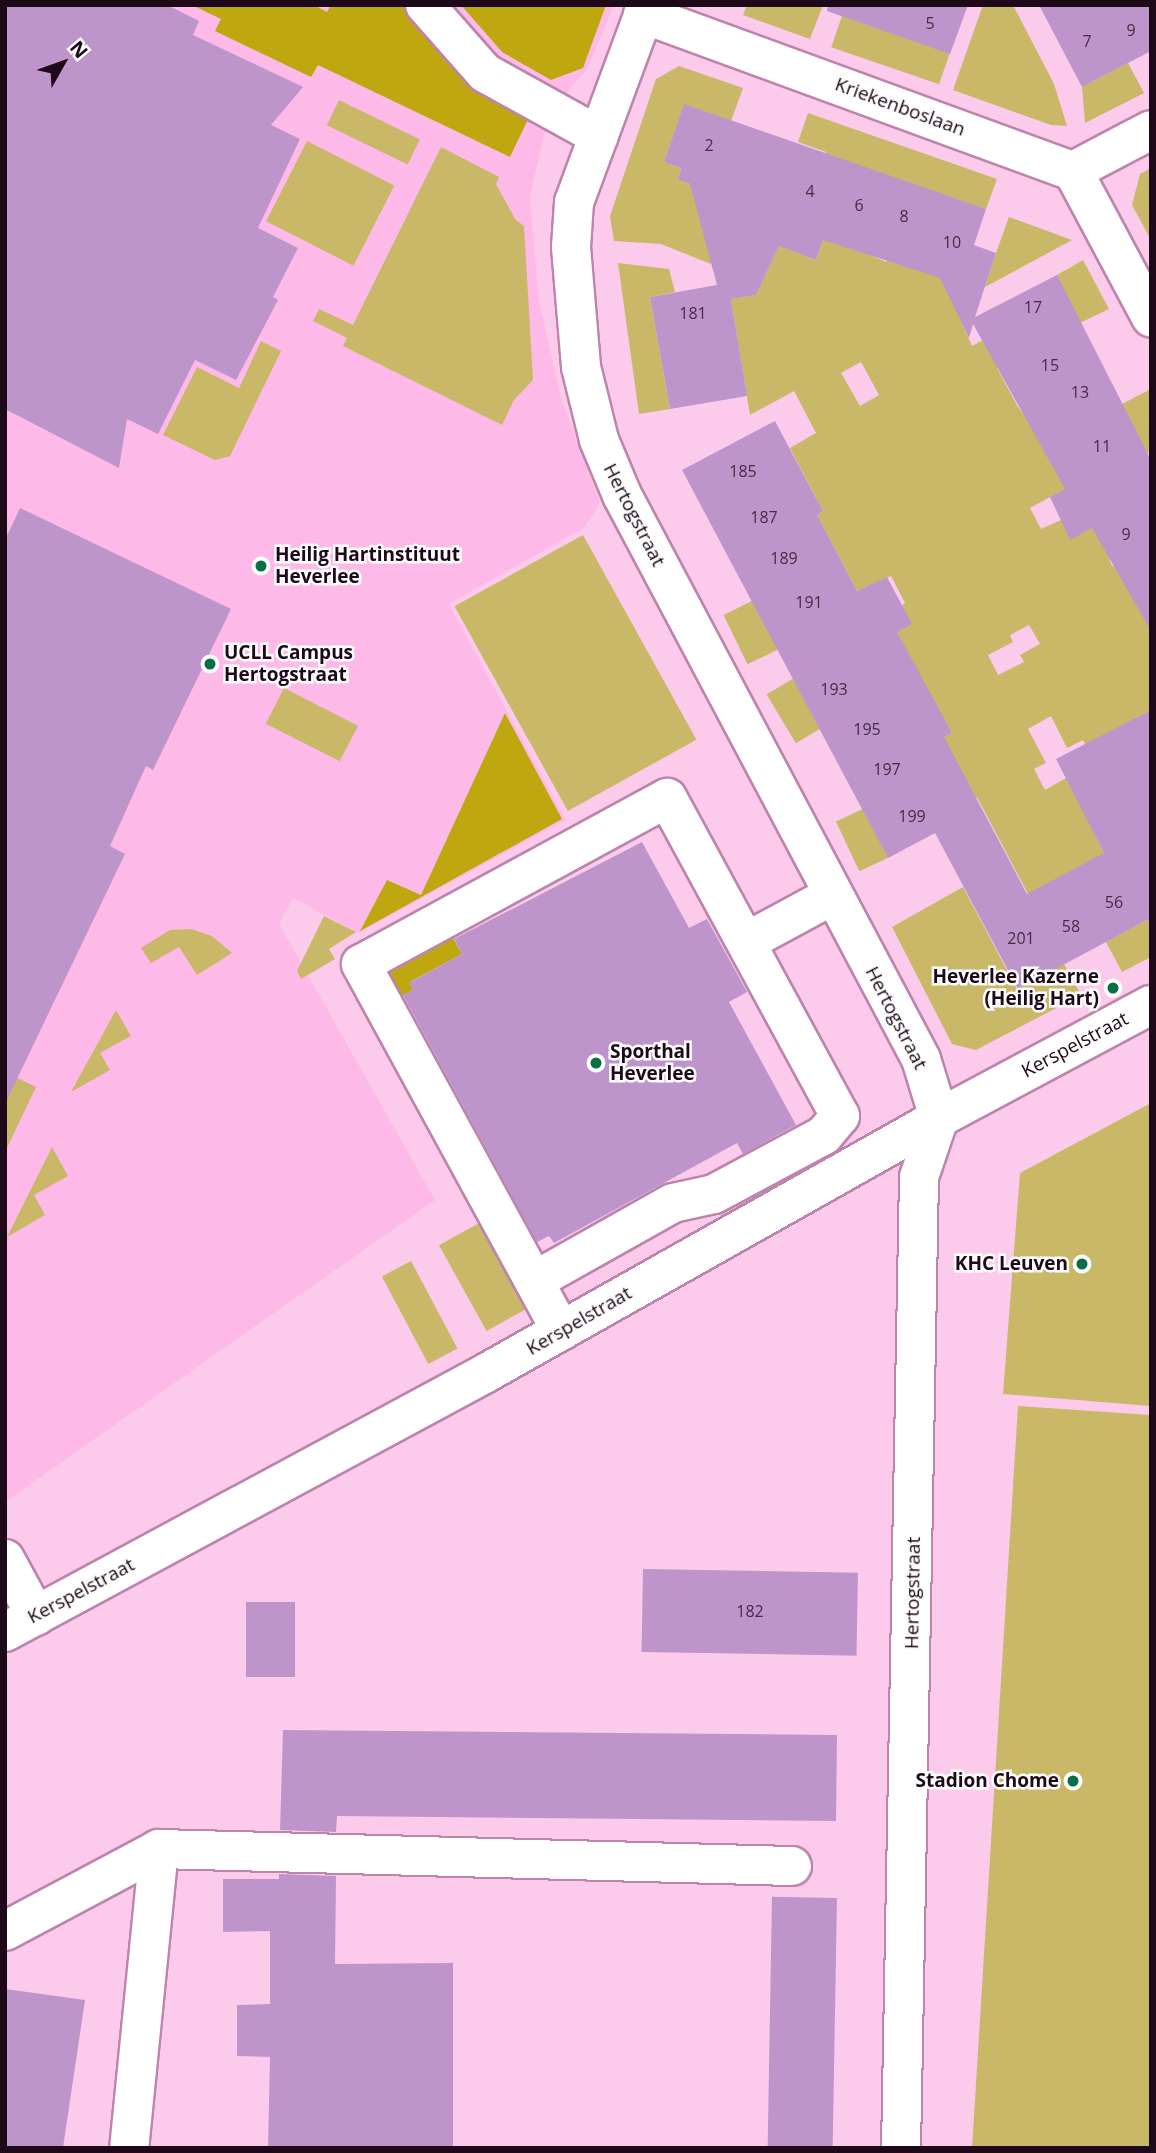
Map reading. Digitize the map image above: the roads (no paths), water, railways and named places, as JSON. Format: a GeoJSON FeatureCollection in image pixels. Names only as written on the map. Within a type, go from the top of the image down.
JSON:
{"type":"FeatureCollection","features":[{"type":"Feature","properties":{"kind":"street"},"geometry":{"type":"LineString","coordinates":[[425,5],[485,72],[599,136]]}},
{"type":"Feature","properties":{"kind":"street","name":"Hertogstraat"},"geometry":{"type":"LineString","coordinates":[[645,10],[574,202],[571,247],[581,367],[599,440],[622,495],[921,1059],[939,1118],[919,1177],[901,2148]]}},
{"type":"Feature","properties":{"kind":"street","name":"Kriekenboslaan"},"geometry":{"type":"LineString","coordinates":[[645,10],[1073,171]]}},
{"type":"Feature","properties":{"kind":"street"},"geometry":{"type":"LineString","coordinates":[[1151,130],[1073,171],[1151,317]]}},
{"type":"Feature","properties":{"kind":"street"},"geometry":{"type":"LineString","coordinates":[[534,1281],[673,1203],[714,1194],[812,1142],[840,1116],[667,798],[361,964],[561,1331]]}},
{"type":"Feature","properties":{"kind":"street"},"geometry":{"type":"LineString","coordinates":[[746,942],[833,895]]}},
{"type":"Feature","properties":{"kind":"street","name":"Kerspelstraat"},"geometry":{"type":"LineString","coordinates":[[20,1624],[561,1331],[939,1118],[1151,1005]]}},
{"type":"Feature","properties":{"kind":"street"},"geometry":{"type":"LineString","coordinates":[[602,1245],[628,1293]]}},
{"type":"Feature","properties":{"kind":"street"},"geometry":{"type":"LineString","coordinates":[[5,1559],[20,1624]]}},
{"type":"Feature","properties":{"kind":"street"},"geometry":{"type":"LineString","coordinates":[[5,1931],[159,1849],[792,1866]]}},
{"type":"Feature","properties":{"kind":"street"},"geometry":{"type":"LineString","coordinates":[[129,2148],[159,1849]]}},
{"type":"Feature","properties":{"kind":"place","name":"Heilig Hartinstituut Heverlee"},"geometry":{"type":"Point","coordinates":[261,566]}},
{"type":"Feature","properties":{"kind":"place","name":"UCLL Campus Hertogstraat"},"geometry":{"type":"Point","coordinates":[210,664]}},
{"type":"Feature","properties":{"kind":"place","name":"Heverlee Kazerne (Heilig Hart)"},"geometry":{"type":"Point","coordinates":[1113,988]}},
{"type":"Feature","properties":{"kind":"place","name":"Sporthal Heverlee"},"geometry":{"type":"Point","coordinates":[596,1063]}},
{"type":"Feature","properties":{"kind":"place","name":"KHC Leuven"},"geometry":{"type":"Point","coordinates":[1082,1264]}},
{"type":"Feature","properties":{"kind":"place","name":"Stadion Chome"},"geometry":{"type":"Point","coordinates":[1073,1781]}}]}
